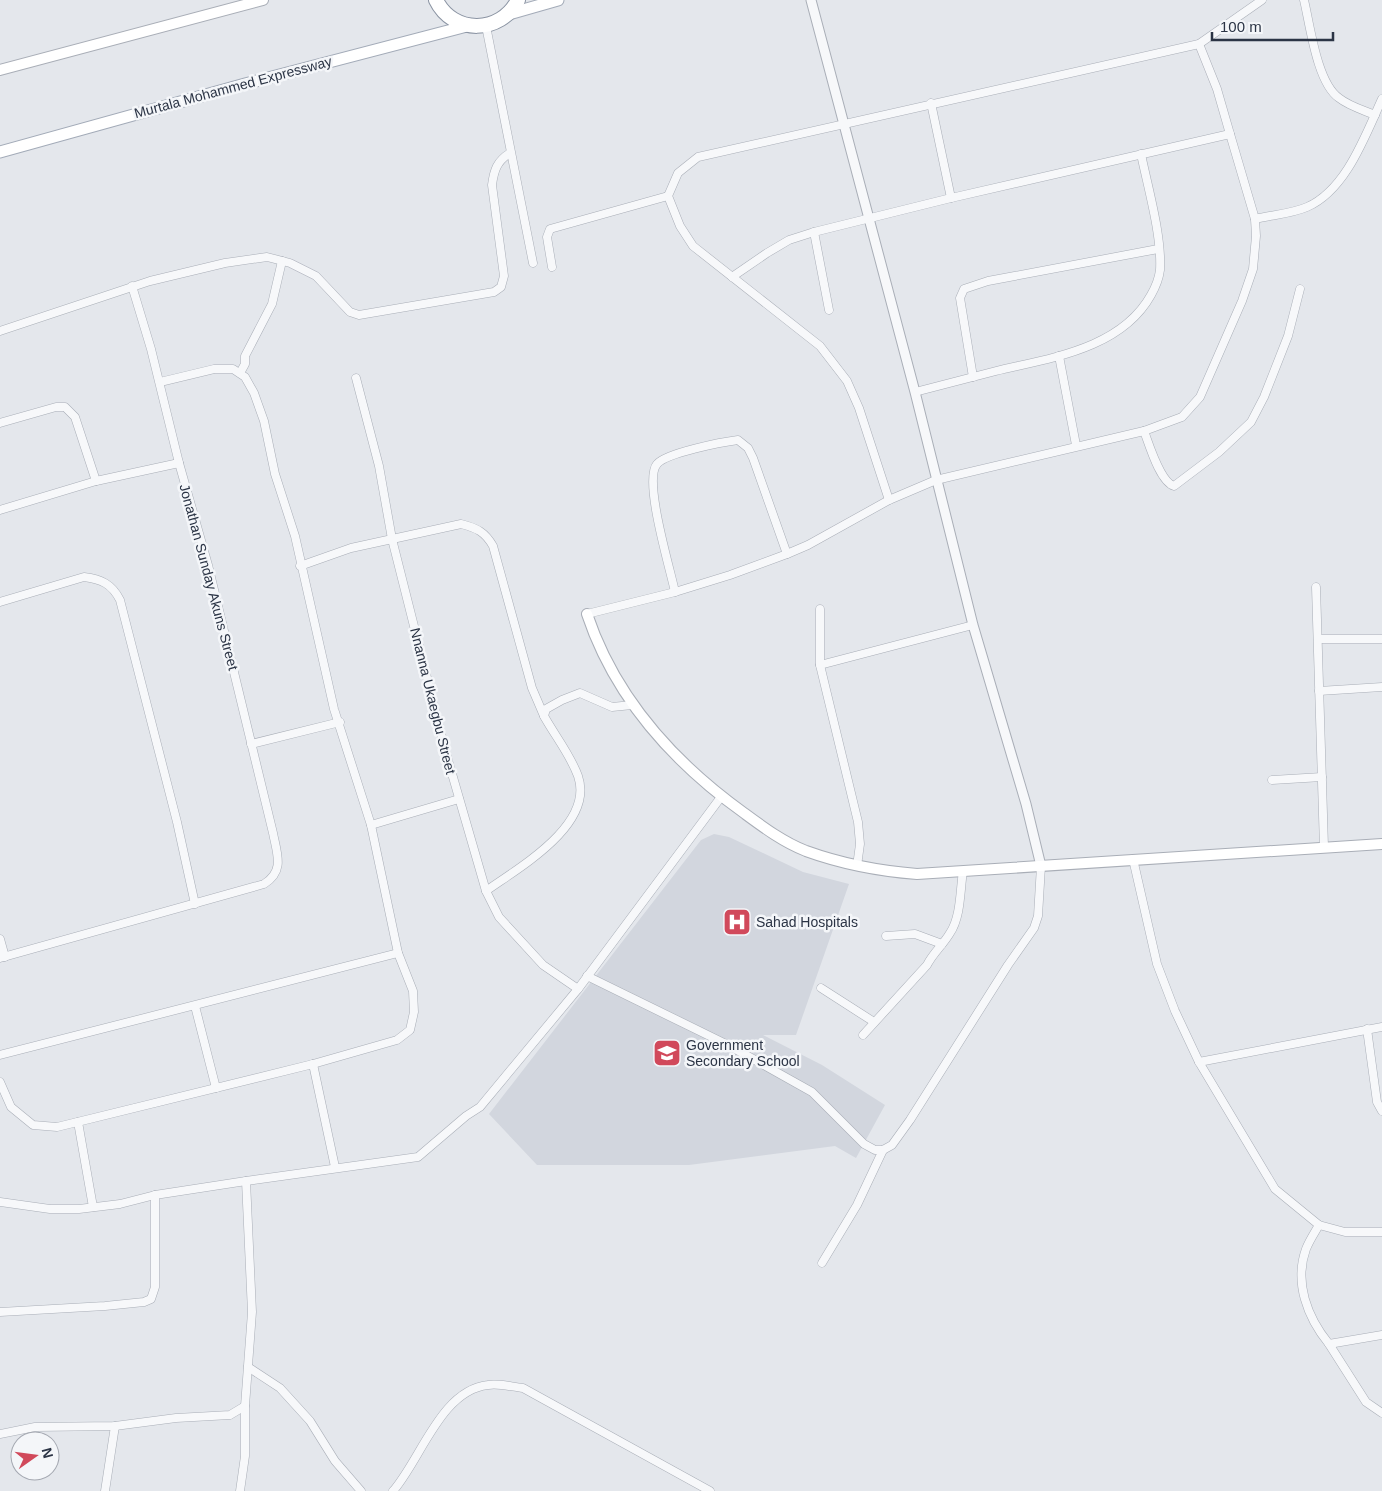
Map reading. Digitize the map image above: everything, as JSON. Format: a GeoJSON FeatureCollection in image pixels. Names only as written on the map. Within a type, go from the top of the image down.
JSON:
{"type":"FeatureCollection","features":[{"type":"Feature","properties":{"kind":"highway"},"geometry":{"type":"LineString","coordinates":[[436,0],[447,16],[467,26],[486,26],[497,22],[515,6]]}},
{"type":"Feature","properties":{"kind":"main road"},"geometry":{"type":"LineString","coordinates":[[0,70],[262,0]]}},
{"type":"Feature","properties":{"kind":"main road"},"geometry":{"type":"LineString","coordinates":[[515,6],[558,0]]}},
{"type":"Feature","properties":{"kind":"main road","name":"Murtala Mohammed Expressway"},"geometry":{"type":"LineString","coordinates":[[0,152],[318,64],[467,26]]}},
{"type":"Feature","properties":{"kind":"main road"},"geometry":{"type":"LineString","coordinates":[[587,614],[598,645],[632,705],[652,731],[676,756],[721,797],[768,830],[804,850],[857,866],[878,871],[917,874],[1382,844]]}},
{"type":"Feature","properties":{"kind":"street"},"geometry":{"type":"LineString","coordinates":[[811,0],[915,392],[973,625],[1026,804],[1040,866],[1038,916],[1034,928],[1008,965],[910,1120],[892,1145],[884,1150],[857,1205],[822,1263]]}},
{"type":"Feature","properties":{"kind":"street"},"geometry":{"type":"LineString","coordinates":[[890,500],[859,408],[847,381],[820,346],[693,246],[680,226],[668,196],[678,173],[698,157],[844,126],[931,103],[1198,44],[1262,0]]}},
{"type":"Feature","properties":{"kind":"street"},"geometry":{"type":"LineString","coordinates":[[1304,0],[1322,72],[1328,86],[1338,98],[1375,115]]}},
{"type":"Feature","properties":{"kind":"street"},"geometry":{"type":"LineString","coordinates":[[486,26],[510,154],[534,263]]}},
{"type":"Feature","properties":{"kind":"street"},"geometry":{"type":"LineString","coordinates":[[587,614],[675,592],[730,575],[787,554],[808,545],[890,500],[936,480],[1076,445],[1144,431],[1182,417],[1200,398],[1253,270],[1255,219],[1217,88],[1198,44]]}},
{"type":"Feature","properties":{"kind":"street"},"geometry":{"type":"LineString","coordinates":[[1255,219],[1306,208],[1323,199],[1341,182],[1382,99]]}},
{"type":"Feature","properties":{"kind":"street"},"geometry":{"type":"LineString","coordinates":[[931,103],[951,198]]}},
{"type":"Feature","properties":{"kind":"street"},"geometry":{"type":"LineString","coordinates":[[732,277],[782,244],[814,232],[951,198],[1230,134]]}},
{"type":"Feature","properties":{"kind":"street"},"geometry":{"type":"LineString","coordinates":[[0,330],[132,286],[245,258],[267,257],[282,261],[316,276],[350,312],[360,314],[494,292],[502,287],[504,276],[492,185],[493,171],[501,159],[510,154]]}},
{"type":"Feature","properties":{"kind":"street"},"geometry":{"type":"LineString","coordinates":[[915,392],[1081,349],[1111,334],[1130,321],[1146,304],[1155,288],[1160,271],[1158,249],[1141,154]]}},
{"type":"Feature","properties":{"kind":"street"},"geometry":{"type":"LineString","coordinates":[[552,267],[547,237],[550,229],[668,196]]}},
{"type":"Feature","properties":{"kind":"street"},"geometry":{"type":"LineString","coordinates":[[814,232],[829,310]]}},
{"type":"Feature","properties":{"kind":"street"},"geometry":{"type":"LineString","coordinates":[[973,377],[960,298],[964,289],[975,284],[1158,249]]}},
{"type":"Feature","properties":{"kind":"street"},"geometry":{"type":"LineString","coordinates":[[240,374],[245,364],[245,356],[272,304],[282,261]]}},
{"type":"Feature","properties":{"kind":"street","name":"Jonathan Sunday Akuns Street"},"geometry":{"type":"LineString","coordinates":[[132,286],[160,382],[179,463],[208,565],[278,858],[278,870],[274,878],[264,884],[195,904]]}},
{"type":"Feature","properties":{"kind":"street"},"geometry":{"type":"LineString","coordinates":[[1144,431],[1162,476],[1167,483],[1174,486],[1220,452],[1250,422],[1264,397],[1288,336],[1300,289]]}},
{"type":"Feature","properties":{"kind":"street"},"geometry":{"type":"LineString","coordinates":[[1059,356],[1076,445]]}},
{"type":"Feature","properties":{"kind":"street"},"geometry":{"type":"LineString","coordinates":[[0,1082],[11,1107],[33,1125],[57,1127],[313,1064],[397,1040],[410,1030],[414,1012],[413,991],[398,953],[371,825],[320,652],[295,536],[276,474],[264,421],[254,393],[245,377],[233,369],[214,369],[160,382]]}},
{"type":"Feature","properties":{"kind":"street","name":"Nnanna Ukaegbu Street"},"geometry":{"type":"LineString","coordinates":[[356,378],[379,466],[392,539],[459,799],[486,891],[499,917],[543,965],[578,989]]}},
{"type":"Feature","properties":{"kind":"street"},"geometry":{"type":"LineString","coordinates":[[0,423],[56,407],[64,407],[75,418],[96,481]]}},
{"type":"Feature","properties":{"kind":"street"},"geometry":{"type":"LineString","coordinates":[[675,592],[652,494],[652,472],[661,460],[721,442],[738,440],[748,448],[787,554]]}},
{"type":"Feature","properties":{"kind":"street"},"geometry":{"type":"LineString","coordinates":[[0,510],[96,481],[179,463]]}},
{"type":"Feature","properties":{"kind":"street"},"geometry":{"type":"LineString","coordinates":[[300,566],[351,548],[461,524],[475,527],[486,534],[493,546],[532,688],[544,716],[563,745],[578,776],[581,790],[574,812],[566,828],[548,846],[486,891]]}},
{"type":"Feature","properties":{"kind":"street"},"geometry":{"type":"LineString","coordinates":[[0,602],[84,577],[102,581],[116,591],[120,600],[177,822],[195,904],[2,957],[0,939]]}},
{"type":"Feature","properties":{"kind":"street"},"geometry":{"type":"LineString","coordinates":[[1316,587],[1324,847]]}},
{"type":"Feature","properties":{"kind":"street"},"geometry":{"type":"LineString","coordinates":[[820,609],[820,665],[858,822],[860,844],[857,866]]}},
{"type":"Feature","properties":{"kind":"street"},"geometry":{"type":"LineString","coordinates":[[820,665],[973,625]]}},
{"type":"Feature","properties":{"kind":"street"},"geometry":{"type":"LineString","coordinates":[[1318,640],[1382,639]]}},
{"type":"Feature","properties":{"kind":"street"},"geometry":{"type":"LineString","coordinates":[[1320,691],[1382,687]]}},
{"type":"Feature","properties":{"kind":"street"},"geometry":{"type":"LineString","coordinates":[[544,716],[546,709],[580,693],[612,707],[632,705]]}},
{"type":"Feature","properties":{"kind":"street"},"geometry":{"type":"LineString","coordinates":[[251,744],[340,722]]}},
{"type":"Feature","properties":{"kind":"street"},"geometry":{"type":"LineString","coordinates":[[1272,780],[1322,778]]}},
{"type":"Feature","properties":{"kind":"street"},"geometry":{"type":"LineString","coordinates":[[0,1202],[50,1209],[93,1207],[120,1204],[155,1195],[246,1180],[418,1157],[466,1116],[480,1107],[578,989],[721,797]]}},
{"type":"Feature","properties":{"kind":"street"},"geometry":{"type":"LineString","coordinates":[[371,825],[459,799]]}},
{"type":"Feature","properties":{"kind":"street"},"geometry":{"type":"LineString","coordinates":[[1133,859],[1157,964],[1175,1011],[1199,1062],[1238,1131],[1275,1189],[1319,1225],[1345,1232],[1382,1232]]}},
{"type":"Feature","properties":{"kind":"street"},"geometry":{"type":"LineString","coordinates":[[863,1035],[927,965],[951,932],[963,871]]}},
{"type":"Feature","properties":{"kind":"street"},"geometry":{"type":"LineString","coordinates":[[886,936],[915,934],[942,944]]}},
{"type":"Feature","properties":{"kind":"street"},"geometry":{"type":"LineString","coordinates":[[0,1055],[398,953]]}},
{"type":"Feature","properties":{"kind":"street"},"geometry":{"type":"LineString","coordinates":[[587,976],[728,1045],[812,1092],[864,1144],[875,1150],[884,1150]]}},
{"type":"Feature","properties":{"kind":"street"},"geometry":{"type":"LineString","coordinates":[[821,988],[874,1022]]}},
{"type":"Feature","properties":{"kind":"street"},"geometry":{"type":"LineString","coordinates":[[195,1006],[216,1088]]}},
{"type":"Feature","properties":{"kind":"street"},"geometry":{"type":"LineString","coordinates":[[1199,1062],[1382,1027]]}},
{"type":"Feature","properties":{"kind":"street"},"geometry":{"type":"LineString","coordinates":[[1367,1029],[1377,1102],[1382,1111]]}},
{"type":"Feature","properties":{"kind":"street"},"geometry":{"type":"LineString","coordinates":[[313,1064],[335,1167]]}},
{"type":"Feature","properties":{"kind":"street"},"geometry":{"type":"LineString","coordinates":[[78,1122],[93,1207]]}},
{"type":"Feature","properties":{"kind":"street"},"geometry":{"type":"LineString","coordinates":[[240,1491],[245,1456],[245,1406],[252,1295],[246,1180]]}},
{"type":"Feature","properties":{"kind":"street"},"geometry":{"type":"LineString","coordinates":[[0,1312],[105,1306],[144,1302],[151,1299],[155,1287],[155,1195]]}},
{"type":"Feature","properties":{"kind":"street"},"geometry":{"type":"LineString","coordinates":[[1319,1225],[1306,1249],[1301,1281],[1308,1310],[1366,1402],[1382,1413]]}},
{"type":"Feature","properties":{"kind":"street"},"geometry":{"type":"LineString","coordinates":[[1329,1344],[1382,1335]]}},
{"type":"Feature","properties":{"kind":"street"},"geometry":{"type":"LineString","coordinates":[[248,1367],[280,1388],[310,1421],[336,1461],[361,1491]]}},
{"type":"Feature","properties":{"kind":"street"},"geometry":{"type":"LineString","coordinates":[[393,1491],[450,1404],[467,1392],[488,1385],[523,1388],[710,1491]]}},
{"type":"Feature","properties":{"kind":"street"},"geometry":{"type":"LineString","coordinates":[[0,1434],[35,1427],[115,1426],[176,1418],[230,1414],[245,1406]]}},
{"type":"Feature","properties":{"kind":"street"},"geometry":{"type":"LineString","coordinates":[[105,1491],[115,1426]]}},
{"type":"Feature","properties":{"kind":"shaded area","name":"Government Secondary School"},"geometry":{"type":"Polygon","coordinates":[[[714,834],[729,837],[803,872],[849,884],[796,1035],[763,1035],[822,1065],[885,1105],[856,1158],[835,1146],[689,1165],[537,1165],[489,1114],[701,840],[714,834]]]}},
{"type":"Feature","properties":{"kind":"place","name":"Sahad Hospitals"},"geometry":{"type":"Point","coordinates":[737,922]}},
{"type":"Feature","properties":{"kind":"place","name":"Government Secondary School"},"geometry":{"type":"Point","coordinates":[667,1053]}}]}
